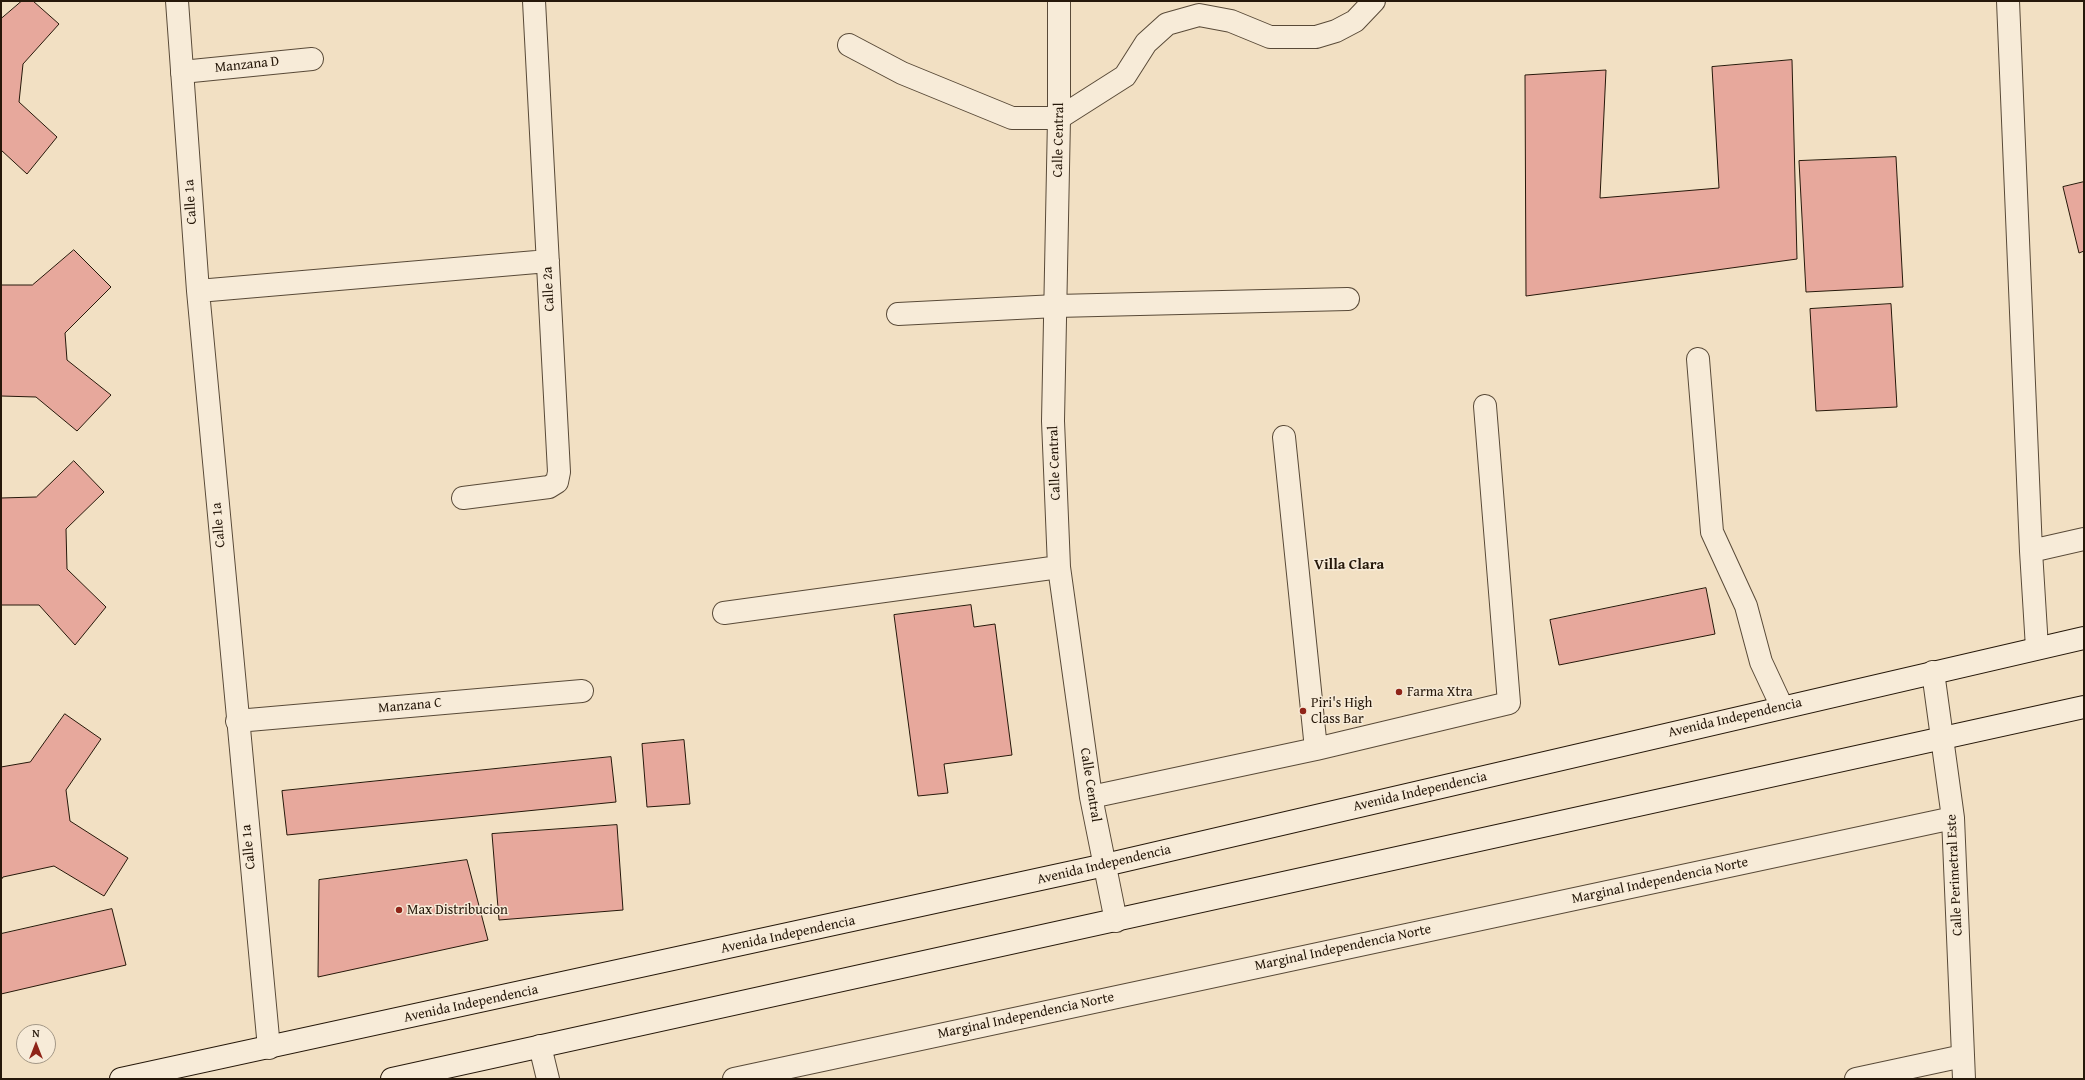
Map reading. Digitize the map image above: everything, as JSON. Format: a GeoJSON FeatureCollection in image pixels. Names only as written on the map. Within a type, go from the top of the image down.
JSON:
{"type":"FeatureCollection","features":[{"type":"Feature","properties":{"kind":"street","name":"Calle 1a"},"geometry":{"type":"LineString","coordinates":[[177,1],[198,291],[237,721],[269,1048]]}},
{"type":"Feature","properties":{"kind":"street","name":"Calle 2a"},"geometry":{"type":"LineString","coordinates":[[463,498],[549,487],[557,482],[558,465],[534,1]]}},
{"type":"Feature","properties":{"kind":"street","name":"Calle Central"},"geometry":{"type":"LineString","coordinates":[[1058,1],[1059,118],[1053,421],[1059,567],[1091,797],[1116,921]]}},
{"type":"Feature","properties":{"kind":"street"},"geometry":{"type":"LineString","coordinates":[[849,44],[902,73],[1012,118],[1059,118],[1125,76],[1146,43],[1167,24],[1199,15],[1231,21],[1270,37],[1316,37],[1336,31],[1355,21],[1374,1]]}},
{"type":"Feature","properties":{"kind":"street"},"geometry":{"type":"LineString","coordinates":[[2008,1],[2036,648]]}},
{"type":"Feature","properties":{"kind":"street","name":"Manzana D"},"geometry":{"type":"LineString","coordinates":[[182,72],[312,59]]}},
{"type":"Feature","properties":{"kind":"street"},"geometry":{"type":"LineString","coordinates":[[198,291],[548,261]]}},
{"type":"Feature","properties":{"kind":"street"},"geometry":{"type":"LineString","coordinates":[[898,314],[1056,306],[1348,299]]}},
{"type":"Feature","properties":{"kind":"street"},"geometry":{"type":"LineString","coordinates":[[1698,359],[1712,532],[1746,606],[1761,662],[1782,707]]}},
{"type":"Feature","properties":{"kind":"street"},"geometry":{"type":"LineString","coordinates":[[1091,797],[1316,750],[1509,703],[1485,406]]}},
{"type":"Feature","properties":{"kind":"street"},"geometry":{"type":"LineString","coordinates":[[1284,437],[1316,750]]}},
{"type":"Feature","properties":{"kind":"street"},"geometry":{"type":"LineString","coordinates":[[2031,551],[2084,539]]}},
{"type":"Feature","properties":{"kind":"street"},"geometry":{"type":"LineString","coordinates":[[724,613],[1059,567]]}},
{"type":"Feature","properties":{"kind":"street","name":"Avenida Independencia"},"geometry":{"type":"LineString","coordinates":[[121,1079],[1105,865],[1932,672],[2084,638]]}},
{"type":"Feature","properties":{"kind":"street","name":"Calle Perimetral Este"},"geometry":{"type":"LineString","coordinates":[[1932,672],[1943,739],[1952,818],[1964,1079]]}},
{"type":"Feature","properties":{"kind":"street","name":"Manzana C"},"geometry":{"type":"LineString","coordinates":[[237,721],[582,691]]}},
{"type":"Feature","properties":{"kind":"street"},"geometry":{"type":"LineString","coordinates":[[392,1079],[2084,707]]}},
{"type":"Feature","properties":{"kind":"street","name":"Marginal Independencia Norte"},"geometry":{"type":"LineString","coordinates":[[734,1079],[1952,818]]}},
{"type":"Feature","properties":{"kind":"street"},"geometry":{"type":"LineString","coordinates":[[540,1046],[548,1079]]}},
{"type":"Feature","properties":{"kind":"street"},"geometry":{"type":"LineString","coordinates":[[1856,1079],[1963,1056]]}},
{"type":"Feature","properties":{"kind":"building"},"geometry":{"type":"Polygon","coordinates":[[[22,1],[33,1],[59,24],[23,64],[19,102],[57,137],[27,174],[1,150],[1,19],[22,1]]]}},
{"type":"Feature","properties":{"kind":"building"},"geometry":{"type":"Polygon","coordinates":[[[1792,60],[1797,259],[1526,296],[1525,75],[1606,70],[1600,198],[1719,188],[1712,67],[1792,60]]]}},
{"type":"Feature","properties":{"kind":"building"},"geometry":{"type":"Polygon","coordinates":[[[1896,157],[1903,287],[1806,292],[1799,161],[1896,157]]]}},
{"type":"Feature","properties":{"kind":"building"},"geometry":{"type":"Polygon","coordinates":[[[2084,182],[2084,251],[2079,253],[2063,187],[2084,182]]]}},
{"type":"Feature","properties":{"kind":"building"},"geometry":{"type":"Polygon","coordinates":[[[74,250],[111,287],[65,333],[67,360],[111,395],[77,431],[36,397],[1,396],[1,285],[32,285],[74,250]]]}},
{"type":"Feature","properties":{"kind":"building"},"geometry":{"type":"Polygon","coordinates":[[[1891,304],[1897,407],[1816,411],[1810,309],[1891,304]]]}},
{"type":"Feature","properties":{"kind":"building"},"geometry":{"type":"Polygon","coordinates":[[[74,461],[104,492],[66,529],[67,569],[106,607],[75,645],[39,605],[1,605],[1,498],[36,497],[74,461]]]}},
{"type":"Feature","properties":{"kind":"building"},"geometry":{"type":"Polygon","coordinates":[[[1706,588],[1715,634],[1559,665],[1550,620],[1706,588]]]}},
{"type":"Feature","properties":{"kind":"building"},"geometry":{"type":"Polygon","coordinates":[[[971,605],[974,627],[995,624],[1012,755],[944,764],[948,793],[918,796],[894,615],[971,605]]]}},
{"type":"Feature","properties":{"kind":"building"},"geometry":{"type":"Polygon","coordinates":[[[65,714],[101,739],[66,790],[70,821],[128,858],[104,896],[54,866],[3,877],[1,880],[1,767],[30,762],[65,714]]]}},
{"type":"Feature","properties":{"kind":"building"},"geometry":{"type":"Polygon","coordinates":[[[684,740],[690,804],[647,807],[642,744],[684,740]]]}},
{"type":"Feature","properties":{"kind":"building"},"geometry":{"type":"Polygon","coordinates":[[[611,757],[616,802],[287,835],[282,791],[611,757]]]}},
{"type":"Feature","properties":{"kind":"building"},"geometry":{"type":"Polygon","coordinates":[[[617,825],[623,910],[499,920],[492,834],[617,825]]]}},
{"type":"Feature","properties":{"kind":"building","name":"Max Distribucion"},"geometry":{"type":"Polygon","coordinates":[[[467,860],[488,940],[318,977],[319,880],[467,860]]]}},
{"type":"Feature","properties":{"kind":"building"},"geometry":{"type":"Polygon","coordinates":[[[112,909],[126,965],[1,994],[1,934],[112,909]]]}},
{"type":"Feature","properties":{"kind":"place","name":"Farma Xtra"},"geometry":{"type":"Point","coordinates":[1399,692]}},
{"type":"Feature","properties":{"kind":"place","name":"Piri's High Class Bar"},"geometry":{"type":"Point","coordinates":[1303,711]}},
{"type":"Feature","properties":{"kind":"place","name":"Max Distribucion"},"geometry":{"type":"Point","coordinates":[399,910]}},
{"type":"Feature","properties":{"kind":"district","name":"Villa Clara"},"geometry":{"type":"Point","coordinates":[1349,565]}}]}
